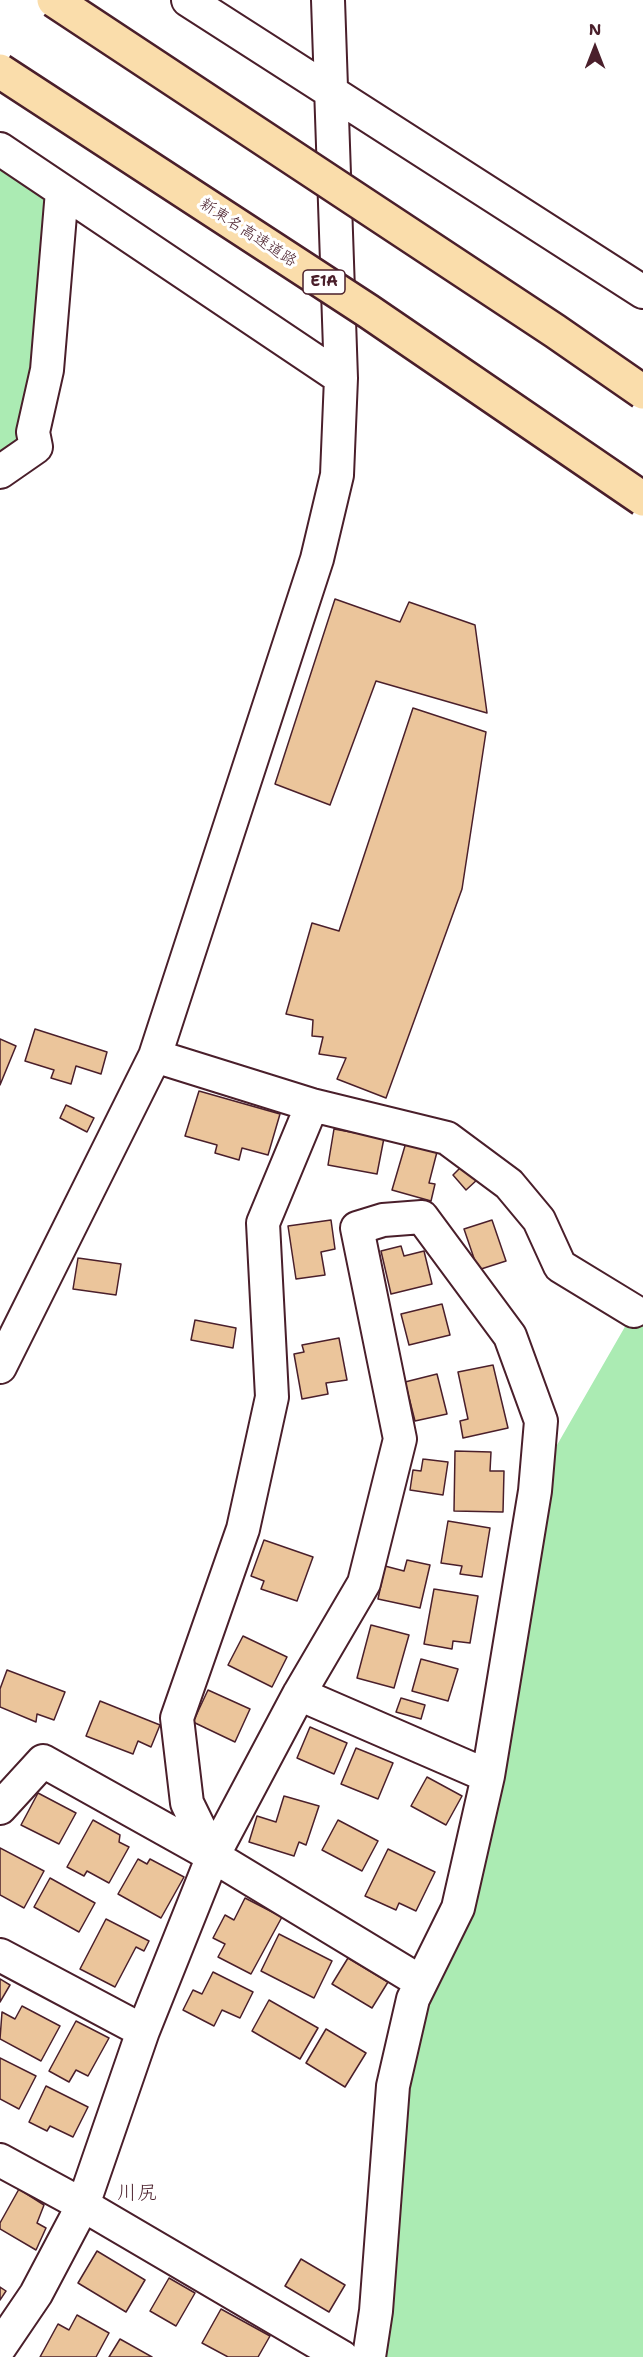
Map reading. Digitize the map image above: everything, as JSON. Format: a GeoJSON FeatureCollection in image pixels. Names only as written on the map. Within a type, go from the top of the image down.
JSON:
{"type":"FeatureCollection","features":[{"type":"Feature","properties":{"kind":"highway"},"geometry":{"type":"LineString","coordinates":[[54,0],[555,331],[643,392]]}},
{"type":"Feature","properties":{"kind":"highway","name":"新東名高速道路"},"geometry":{"type":"LineString","coordinates":[[0,71],[368,311],[643,499]]}},
{"type":"Feature","properties":{"kind":"street"},"geometry":{"type":"LineString","coordinates":[[188,0],[643,292]]}},
{"type":"Feature","properties":{"kind":"street"},"geometry":{"type":"LineString","coordinates":[[0,1367],[155,1056],[317,559],[337,475],[341,378],[328,0]]}},
{"type":"Feature","properties":{"kind":"street"},"geometry":{"type":"LineString","coordinates":[[0,149],[341,378]]}},
{"type":"Feature","properties":{"kind":"street"},"geometry":{"type":"LineString","coordinates":[[0,472],[36,447],[33,432],[47,370],[62,191]]}},
{"type":"Feature","properties":{"kind":"street"},"geometry":{"type":"LineString","coordinates":[[155,1056],[312,1105],[447,1138],[509,1184],[539,1220],[560,1266],[634,1311]]}},
{"type":"Feature","properties":{"kind":"street"},"geometry":{"type":"LineString","coordinates":[[213,1856],[187,1803],[177,1718],[243,1529],[272,1397],[263,1223],[312,1105]]}},
{"type":"Feature","properties":{"kind":"street"},"geometry":{"type":"LineString","coordinates":[[0,2347],[36,2294],[83,2205],[143,2031],[213,1856],[299,1694],[364,1583],[400,1439],[357,1228],[383,1220],[422,1217],[510,1336],[541,1421],[535,1491],[488,1776],[458,1908],[413,1999],[393,2086],[376,2311],[369,2357]]}},
{"type":"Feature","properties":{"kind":"street"},"geometry":{"type":"LineString","coordinates":[[299,1694],[488,1776]]}},
{"type":"Feature","properties":{"kind":"street"},"geometry":{"type":"LineString","coordinates":[[0,1808],[43,1761],[213,1856],[421,1982]]}},
{"type":"Feature","properties":{"kind":"street"},"geometry":{"type":"LineString","coordinates":[[0,1954],[143,2031]]}},
{"type":"Feature","properties":{"kind":"street"},"geometry":{"type":"LineString","coordinates":[[0,2160],[83,2205],[342,2357]]}},
{"type":"Feature","properties":{"kind":"green space"},"geometry":{"type":"Polygon","coordinates":[[[0,158],[57,197],[35,427],[0,459],[0,158]]]}},
{"type":"Feature","properties":{"kind":"green space"},"geometry":{"type":"Polygon","coordinates":[[[643,1310],[643,2357],[369,2357],[397,2090],[458,1908],[538,1495],[557,1445],[634,1311],[643,1310]]]}},
{"type":"Feature","properties":{"kind":"building"},"geometry":{"type":"Polygon","coordinates":[[[335,599],[400,622],[409,602],[475,625],[487,713],[376,681],[330,805],[275,784],[335,599]]]}},
{"type":"Feature","properties":{"kind":"building"},"geometry":{"type":"Polygon","coordinates":[[[413,708],[486,732],[462,889],[386,1098],[337,1079],[346,1058],[319,1054],[323,1037],[312,1036],[313,1020],[286,1014],[312,923],[339,931],[413,708]]]}},
{"type":"Feature","properties":{"kind":"building"},"geometry":{"type":"Polygon","coordinates":[[[35,1029],[107,1052],[101,1074],[76,1066],[71,1084],[51,1078],[54,1070],[25,1061],[35,1029]]]}},
{"type":"Feature","properties":{"kind":"building"},"geometry":{"type":"Polygon","coordinates":[[[0,1039],[16,1046],[0,1085],[0,1039]]]}},
{"type":"Feature","properties":{"kind":"building"},"geometry":{"type":"Polygon","coordinates":[[[199,1091],[280,1114],[268,1155],[242,1148],[239,1160],[215,1153],[217,1145],[185,1136],[199,1091]]]}},
{"type":"Feature","properties":{"kind":"building"},"geometry":{"type":"Polygon","coordinates":[[[66,1105],[94,1118],[87,1132],[60,1118],[66,1105]]]}},
{"type":"Feature","properties":{"kind":"building"},"geometry":{"type":"Polygon","coordinates":[[[334,1129],[384,1138],[377,1174],[328,1165],[334,1129]]]}},
{"type":"Feature","properties":{"kind":"building"},"geometry":{"type":"Polygon","coordinates":[[[407,1139],[438,1148],[429,1183],[435,1184],[431,1201],[392,1190],[407,1139]]]}},
{"type":"Feature","properties":{"kind":"building"},"geometry":{"type":"Polygon","coordinates":[[[464,1164],[478,1179],[466,1190],[453,1175],[464,1164]]]}},
{"type":"Feature","properties":{"kind":"building"},"geometry":{"type":"Polygon","coordinates":[[[331,1220],[335,1249],[321,1252],[325,1275],[296,1279],[288,1226],[331,1220]]]}},
{"type":"Feature","properties":{"kind":"building"},"geometry":{"type":"Polygon","coordinates":[[[492,1220],[506,1261],[478,1270],[464,1229],[492,1220]]]}},
{"type":"Feature","properties":{"kind":"building"},"geometry":{"type":"Polygon","coordinates":[[[401,1246],[404,1256],[424,1251],[432,1284],[391,1294],[381,1251],[401,1246]]]}},
{"type":"Feature","properties":{"kind":"building"},"geometry":{"type":"Polygon","coordinates":[[[78,1258],[121,1264],[116,1295],[73,1289],[78,1258]]]}},
{"type":"Feature","properties":{"kind":"building"},"geometry":{"type":"Polygon","coordinates":[[[442,1304],[450,1335],[409,1345],[401,1314],[442,1304]]]}},
{"type":"Feature","properties":{"kind":"building"},"geometry":{"type":"Polygon","coordinates":[[[195,1320],[236,1328],[233,1348],[191,1340],[195,1320]]]}},
{"type":"Feature","properties":{"kind":"building"},"geometry":{"type":"Polygon","coordinates":[[[339,1338],[347,1380],[326,1383],[328,1394],[302,1399],[294,1354],[304,1352],[302,1345],[339,1338]]]}},
{"type":"Feature","properties":{"kind":"building"},"geometry":{"type":"Polygon","coordinates":[[[493,1365],[508,1428],[463,1438],[460,1421],[468,1419],[458,1372],[493,1365]]]}},
{"type":"Feature","properties":{"kind":"building"},"geometry":{"type":"Polygon","coordinates":[[[437,1374],[447,1414],[415,1421],[405,1382],[437,1374]]]}},
{"type":"Feature","properties":{"kind":"building"},"geometry":{"type":"Polygon","coordinates":[[[455,1451],[491,1452],[490,1471],[504,1471],[503,1512],[454,1511],[455,1451]]]}},
{"type":"Feature","properties":{"kind":"building"},"geometry":{"type":"Polygon","coordinates":[[[423,1459],[448,1462],[443,1495],[410,1490],[413,1470],[421,1471],[423,1459]]]}},
{"type":"Feature","properties":{"kind":"building"},"geometry":{"type":"Polygon","coordinates":[[[448,1521],[490,1528],[482,1577],[460,1574],[462,1566],[441,1563],[448,1521]]]}},
{"type":"Feature","properties":{"kind":"building"},"geometry":{"type":"Polygon","coordinates":[[[264,1540],[313,1557],[297,1601],[261,1589],[264,1581],[251,1576],[264,1540]]]}},
{"type":"Feature","properties":{"kind":"building"},"geometry":{"type":"Polygon","coordinates":[[[407,1560],[430,1565],[420,1608],[378,1599],[385,1566],[404,1571],[407,1560]]]}},
{"type":"Feature","properties":{"kind":"building"},"geometry":{"type":"Polygon","coordinates":[[[434,1589],[478,1596],[470,1643],[453,1641],[452,1649],[424,1644],[434,1589]]]}},
{"type":"Feature","properties":{"kind":"building"},"geometry":{"type":"Polygon","coordinates":[[[371,1625],[409,1635],[394,1688],[357,1678],[371,1625]]]}},
{"type":"Feature","properties":{"kind":"building"},"geometry":{"type":"Polygon","coordinates":[[[243,1636],[287,1657],[272,1687],[228,1665],[243,1636]]]}},
{"type":"Feature","properties":{"kind":"building"},"geometry":{"type":"Polygon","coordinates":[[[421,1659],[458,1669],[448,1701],[412,1691],[421,1659]]]}},
{"type":"Feature","properties":{"kind":"building"},"geometry":{"type":"Polygon","coordinates":[[[7,1670],[65,1692],[54,1720],[37,1714],[36,1722],[0,1707],[0,1689],[7,1670]]]}},
{"type":"Feature","properties":{"kind":"building"},"geometry":{"type":"Polygon","coordinates":[[[208,1690],[250,1709],[235,1742],[193,1722],[208,1690]]]}},
{"type":"Feature","properties":{"kind":"building"},"geometry":{"type":"Polygon","coordinates":[[[401,1698],[425,1705],[421,1719],[396,1712],[401,1698]]]}},
{"type":"Feature","properties":{"kind":"building"},"geometry":{"type":"Polygon","coordinates":[[[100,1701],[160,1725],[151,1747],[138,1741],[133,1754],[86,1736],[100,1701]]]}},
{"type":"Feature","properties":{"kind":"building"},"geometry":{"type":"Polygon","coordinates":[[[310,1727],[347,1743],[334,1774],[297,1758],[310,1727]]]}},
{"type":"Feature","properties":{"kind":"building"},"geometry":{"type":"Polygon","coordinates":[[[356,1748],[393,1763],[378,1799],[341,1784],[356,1748]]]}},
{"type":"Feature","properties":{"kind":"building"},"geometry":{"type":"Polygon","coordinates":[[[427,1777],[462,1796],[446,1825],[411,1806],[427,1777]]]}},
{"type":"Feature","properties":{"kind":"building"},"geometry":{"type":"Polygon","coordinates":[[[38,1793],[76,1813],[59,1844],[21,1825],[38,1793]]]}},
{"type":"Feature","properties":{"kind":"building"},"geometry":{"type":"Polygon","coordinates":[[[284,1796],[319,1806],[306,1845],[299,1842],[294,1856],[249,1842],[257,1816],[276,1822],[284,1796]]]}},
{"type":"Feature","properties":{"kind":"building"},"geometry":{"type":"Polygon","coordinates":[[[93,1820],[120,1835],[119,1842],[129,1847],[109,1883],[87,1871],[84,1876],[67,1867],[93,1820]]]}},
{"type":"Feature","properties":{"kind":"building"},"geometry":{"type":"Polygon","coordinates":[[[338,1820],[378,1841],[362,1871],[322,1850],[338,1820]]]}},
{"type":"Feature","properties":{"kind":"building"},"geometry":{"type":"Polygon","coordinates":[[[0,1848],[44,1871],[24,1908],[0,1895],[0,1848]]]}},
{"type":"Feature","properties":{"kind":"building"},"geometry":{"type":"Polygon","coordinates":[[[388,1849],[435,1872],[416,1911],[399,1903],[396,1910],[365,1896],[388,1849]]]}},
{"type":"Feature","properties":{"kind":"building"},"geometry":{"type":"Polygon","coordinates":[[[138,1859],[147,1864],[150,1859],[184,1877],[161,1918],[118,1894],[138,1859]]]}},
{"type":"Feature","properties":{"kind":"building"},"geometry":{"type":"Polygon","coordinates":[[[50,1878],[95,1903],[79,1932],[34,1907],[50,1878]]]}},
{"type":"Feature","properties":{"kind":"building"},"geometry":{"type":"Polygon","coordinates":[[[245,1898],[282,1917],[251,1974],[218,1957],[225,1944],[213,1938],[225,1915],[234,1920],[245,1898]]]}},
{"type":"Feature","properties":{"kind":"building"},"geometry":{"type":"Polygon","coordinates":[[[106,1919],[149,1941],[144,1951],[136,1947],[115,1987],[80,1969],[106,1919]]]}},
{"type":"Feature","properties":{"kind":"building"},"geometry":{"type":"Polygon","coordinates":[[[279,1934],[332,1961],[314,1998],[261,1971],[279,1934]]]}},
{"type":"Feature","properties":{"kind":"building"},"geometry":{"type":"Polygon","coordinates":[[[348,1958],[388,1982],[372,2008],[332,1984],[348,1958]]]}},
{"type":"Feature","properties":{"kind":"building"},"geometry":{"type":"Polygon","coordinates":[[[213,1972],[253,1992],[240,2018],[222,2010],[214,2026],[183,2010],[193,1990],[202,1994],[213,1972]]]}},
{"type":"Feature","properties":{"kind":"building"},"geometry":{"type":"Polygon","coordinates":[[[0,1979],[10,1985],[0,2002],[0,1979]]]}},
{"type":"Feature","properties":{"kind":"building"},"geometry":{"type":"Polygon","coordinates":[[[269,2000],[318,2028],[300,2059],[252,2031],[269,2000]]]}},
{"type":"Feature","properties":{"kind":"building"},"geometry":{"type":"Polygon","coordinates":[[[22,2006],[60,2026],[41,2061],[0,2039],[2,2012],[15,2019],[22,2006]]]}},
{"type":"Feature","properties":{"kind":"building"},"geometry":{"type":"Polygon","coordinates":[[[76,2021],[109,2038],[88,2076],[76,2070],[69,2082],[49,2071],[76,2021]]]}},
{"type":"Feature","properties":{"kind":"building"},"geometry":{"type":"Polygon","coordinates":[[[326,2029],[366,2053],[345,2087],[306,2063],[326,2029]]]}},
{"type":"Feature","properties":{"kind":"building"},"geometry":{"type":"Polygon","coordinates":[[[0,2058],[36,2076],[19,2109],[0,2099],[0,2058]]]}},
{"type":"Feature","properties":{"kind":"building"},"geometry":{"type":"Polygon","coordinates":[[[46,2086],[88,2107],[73,2137],[50,2126],[47,2131],[29,2122],[46,2086]]]}},
{"type":"Feature","properties":{"kind":"building"},"geometry":{"type":"Polygon","coordinates":[[[19,2189],[44,2205],[37,2223],[46,2228],[36,2250],[0,2229],[0,2223],[19,2189]]]}},
{"type":"Feature","properties":{"kind":"building"},"geometry":{"type":"Polygon","coordinates":[[[97,2251],[145,2280],[126,2312],[78,2283],[97,2251]]]}},
{"type":"Feature","properties":{"kind":"building"},"geometry":{"type":"Polygon","coordinates":[[[301,2259],[345,2285],[329,2312],[285,2286],[301,2259]]]}},
{"type":"Feature","properties":{"kind":"building"},"geometry":{"type":"Polygon","coordinates":[[[169,2278],[195,2293],[176,2326],[150,2311],[169,2278]]]}},
{"type":"Feature","properties":{"kind":"building"},"geometry":{"type":"Polygon","coordinates":[[[0,2287],[6,2291],[0,2300],[0,2287]]]}},
{"type":"Feature","properties":{"kind":"building"},"geometry":{"type":"Polygon","coordinates":[[[221,2309],[270,2336],[258,2357],[228,2357],[202,2343],[221,2309]]]}},
{"type":"Feature","properties":{"kind":"building"},"geometry":{"type":"Polygon","coordinates":[[[77,2315],[109,2333],[96,2357],[40,2357],[58,2324],[69,2330],[77,2315]]]}},
{"type":"Feature","properties":{"kind":"building"},"geometry":{"type":"Polygon","coordinates":[[[120,2339],[152,2357],[109,2357],[120,2339]]]}},
{"type":"Feature","properties":{"kind":"district","name":"川尻"},"geometry":{"type":"Point","coordinates":[137,2194]}}]}
